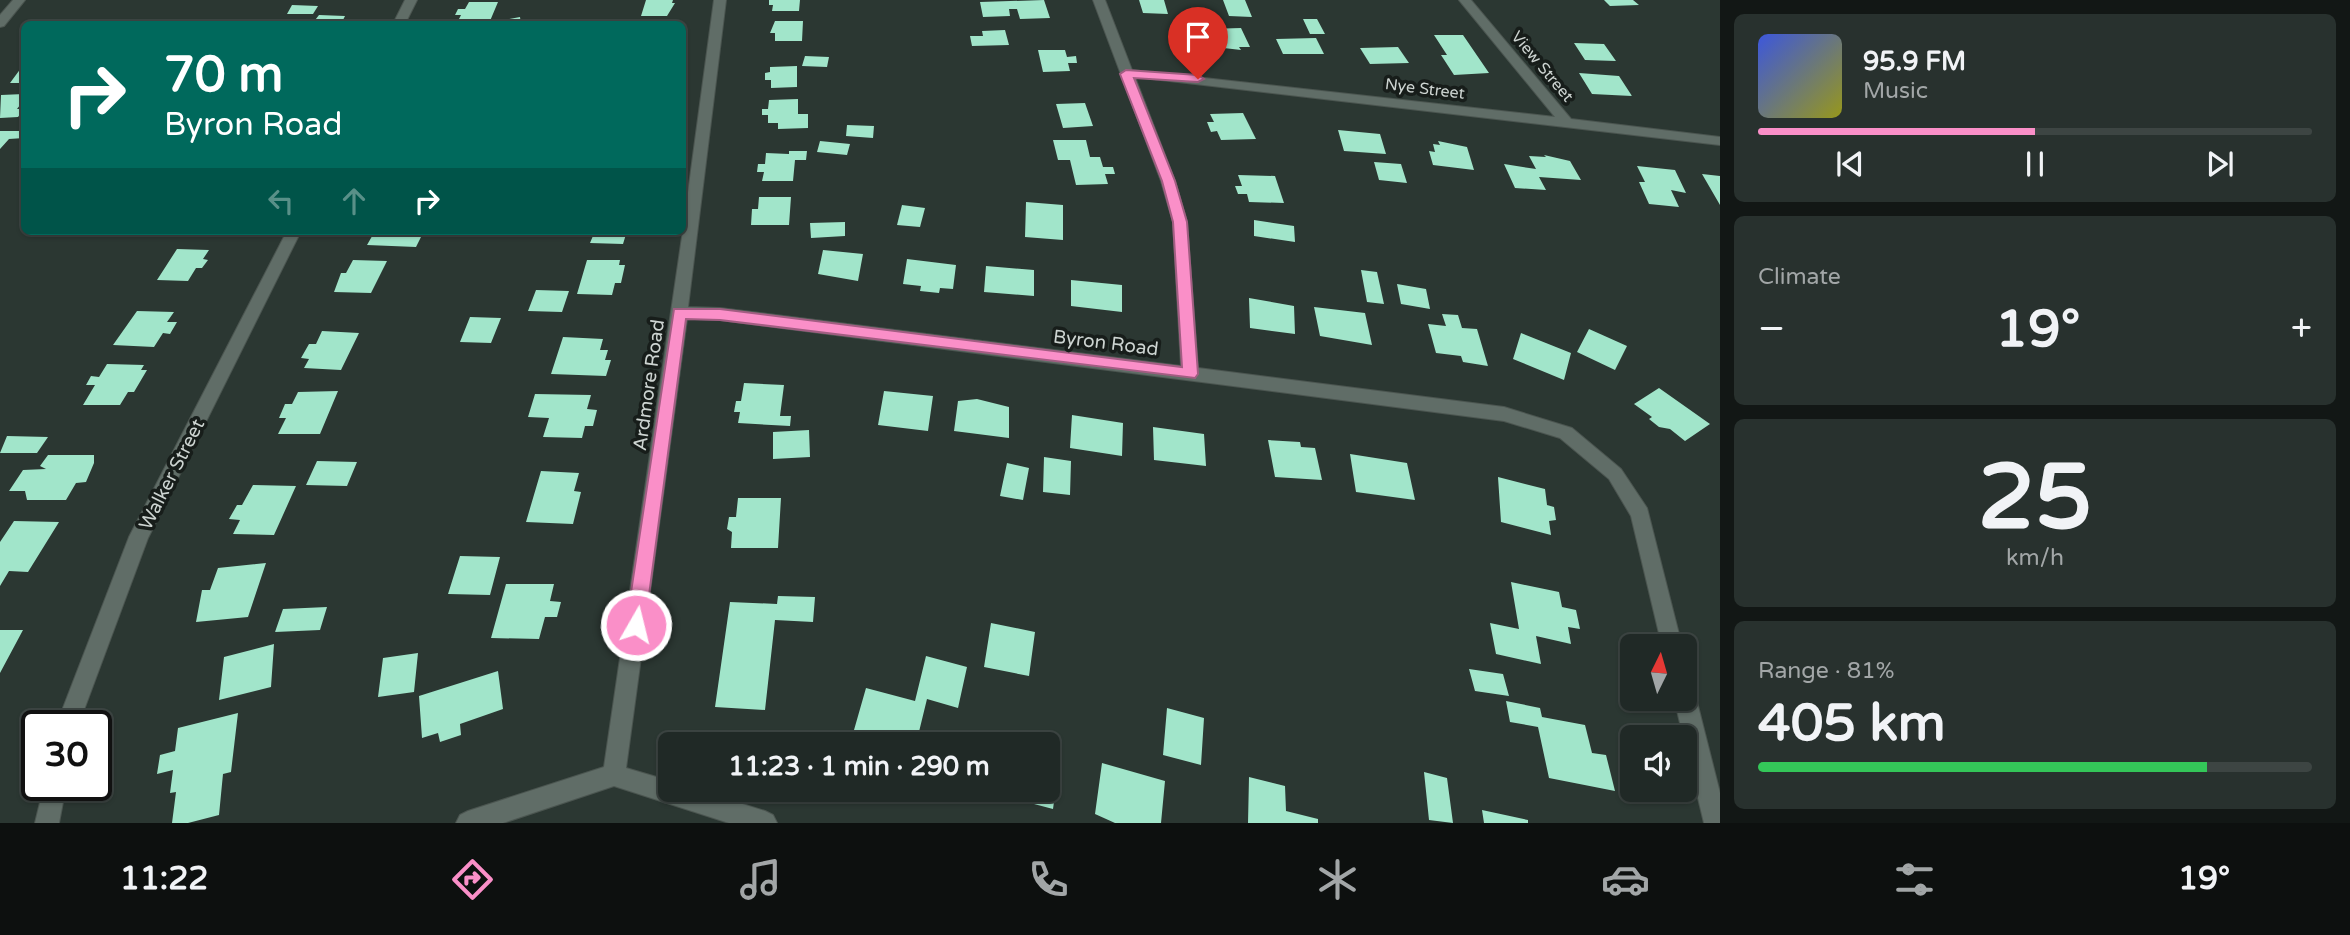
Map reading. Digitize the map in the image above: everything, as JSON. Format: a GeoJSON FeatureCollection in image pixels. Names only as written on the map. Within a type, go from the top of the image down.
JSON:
{"type":"FeatureCollection","features":[{"type":"Feature","properties":{"kind":"street"},"geometry":{"type":"LineString","coordinates":[[0,23],[19,0]]}},
{"type":"Feature","properties":{"kind":"street"},"geometry":{"type":"LineString","coordinates":[[400,21],[411,0]]}},
{"type":"Feature","properties":{"kind":"street","name":"Ardmore Road"},"geometry":{"type":"LineString","coordinates":[[614,775],[720,0]]}},
{"type":"Feature","properties":{"kind":"street"},"geometry":{"type":"LineString","coordinates":[[1098,0],[1168,181],[1180,222],[1190,374]]}},
{"type":"Feature","properties":{"kind":"street","name":"View Street"},"geometry":{"type":"LineString","coordinates":[[1465,0],[1567,123]]}},
{"type":"Feature","properties":{"kind":"street","name":"Nye Street"},"geometry":{"type":"LineString","coordinates":[[1126,74],[1172,76],[1720,141]]}},
{"type":"Feature","properties":{"kind":"street","name":"Walker Street"},"geometry":{"type":"LineString","coordinates":[[73,710],[139,537],[292,235]]}},
{"type":"Feature","properties":{"kind":"street","name":"Byron Road"},"geometry":{"type":"LineString","coordinates":[[679,313],[720,314],[1504,414],[1566,433],[1615,474],[1640,513],[1669,634]]}},
{"type":"Feature","properties":{"kind":"street"},"geometry":{"type":"LineString","coordinates":[[1688,711],[1716,823]]}},
{"type":"Feature","properties":{"kind":"street"},"geometry":{"type":"LineString","coordinates":[[468,823],[614,775],[765,823]]}},
{"type":"Feature","properties":{"kind":"street"},"geometry":{"type":"LineString","coordinates":[[47,823],[52,801]]}},
{"type":"Feature","properties":{"kind":"building"},"geometry":{"type":"Polygon","coordinates":[[[646,0],[673,0],[672,3],[675,3],[667,16],[641,16],[646,0]]]}},
{"type":"Feature","properties":{"kind":"building"},"geometry":{"type":"Polygon","coordinates":[[[769,0],[800,0],[799,11],[772,11],[773,5],[769,5],[769,0]]]}},
{"type":"Feature","properties":{"kind":"building"},"geometry":{"type":"Polygon","coordinates":[[[1044,0],[1050,18],[1020,19],[1017,9],[1009,9],[1010,16],[983,17],[980,2],[1044,0]]]}},
{"type":"Feature","properties":{"kind":"building"},"geometry":{"type":"Polygon","coordinates":[[[1139,0],[1164,0],[1168,14],[1143,13],[1139,0]]]}},
{"type":"Feature","properties":{"kind":"building"},"geometry":{"type":"Polygon","coordinates":[[[1223,0],[1245,0],[1252,17],[1229,16],[1223,0]]]}},
{"type":"Feature","properties":{"kind":"building"},"geometry":{"type":"Polygon","coordinates":[[[1604,0],[1633,0],[1639,5],[1610,6],[1604,0]]]}},
{"type":"Feature","properties":{"kind":"building"},"geometry":{"type":"Polygon","coordinates":[[[469,2],[498,2],[490,21],[458,21],[461,15],[455,15],[458,9],[465,9],[469,2]]]}},
{"type":"Feature","properties":{"kind":"building"},"geometry":{"type":"Polygon","coordinates":[[[292,5],[318,6],[313,14],[287,14],[292,5]]]}},
{"type":"Feature","properties":{"kind":"building"},"geometry":{"type":"Polygon","coordinates":[[[319,15],[345,16],[342,21],[314,21],[319,15]]]}},
{"type":"Feature","properties":{"kind":"building"},"geometry":{"type":"Polygon","coordinates":[[[520,17],[521,21],[499,21],[520,17]]]}},
{"type":"Feature","properties":{"kind":"building"},"geometry":{"type":"Polygon","coordinates":[[[1303,19],[1317,19],[1325,34],[1310,34],[1303,19]]]}},
{"type":"Feature","properties":{"kind":"building"},"geometry":{"type":"Polygon","coordinates":[[[775,21],[803,21],[802,41],[775,41],[775,33],[770,33],[775,21]]]}},
{"type":"Feature","properties":{"kind":"building"},"geometry":{"type":"Polygon","coordinates":[[[1241,28],[1250,47],[1239,47],[1241,50],[1215,47],[1207,29],[1241,28]]]}},
{"type":"Feature","properties":{"kind":"building"},"geometry":{"type":"Polygon","coordinates":[[[1005,30],[1009,45],[972,46],[970,36],[983,36],[982,31],[1005,30]]]}},
{"type":"Feature","properties":{"kind":"building"},"geometry":{"type":"Polygon","coordinates":[[[1434,35],[1463,35],[1489,73],[1454,75],[1441,55],[1447,55],[1434,35]]]}},
{"type":"Feature","properties":{"kind":"building"},"geometry":{"type":"Polygon","coordinates":[[[1316,38],[1324,54],[1283,54],[1276,39],[1316,38]]]}},
{"type":"Feature","properties":{"kind":"building"},"geometry":{"type":"Polygon","coordinates":[[[1574,43],[1604,44],[1616,61],[1585,60],[1574,43]]]}},
{"type":"Feature","properties":{"kind":"building"},"geometry":{"type":"Polygon","coordinates":[[[1398,47],[1409,63],[1370,64],[1360,48],[1398,47]]]}},
{"type":"Feature","properties":{"kind":"building"},"geometry":{"type":"Polygon","coordinates":[[[1038,50],[1065,50],[1067,57],[1076,56],[1077,63],[1068,63],[1070,71],[1043,72],[1038,50]]]}},
{"type":"Feature","properties":{"kind":"building"},"geometry":{"type":"Polygon","coordinates":[[[805,56],[829,57],[827,67],[802,66],[805,56]]]}},
{"type":"Feature","properties":{"kind":"building"},"geometry":{"type":"Polygon","coordinates":[[[797,66],[797,87],[771,88],[771,80],[765,80],[765,73],[770,72],[770,67],[797,66]]]}},
{"type":"Feature","properties":{"kind":"building"},"geometry":{"type":"Polygon","coordinates":[[[21,68],[21,83],[10,83],[21,68]]]}},
{"type":"Feature","properties":{"kind":"building"},"geometry":{"type":"Polygon","coordinates":[[[1579,73],[1619,76],[1632,96],[1592,94],[1579,73]]]}},
{"type":"Feature","properties":{"kind":"building"},"geometry":{"type":"Polygon","coordinates":[[[21,94],[21,104],[17,109],[21,109],[21,113],[18,117],[0,118],[1,95],[21,94]]]}},
{"type":"Feature","properties":{"kind":"building"},"geometry":{"type":"Polygon","coordinates":[[[798,99],[798,114],[808,114],[808,128],[778,129],[778,123],[768,123],[768,115],[762,115],[762,109],[768,109],[769,100],[798,99]]]}},
{"type":"Feature","properties":{"kind":"building"},"geometry":{"type":"Polygon","coordinates":[[[1085,103],[1093,126],[1063,128],[1056,104],[1085,103]]]}},
{"type":"Feature","properties":{"kind":"building"},"geometry":{"type":"Polygon","coordinates":[[[1243,113],[1256,139],[1221,140],[1217,131],[1211,132],[1207,122],[1214,122],[1210,114],[1243,113]]]}},
{"type":"Feature","properties":{"kind":"building"},"geometry":{"type":"Polygon","coordinates":[[[847,125],[874,126],[873,138],[846,136],[847,125]]]}},
{"type":"Feature","properties":{"kind":"building"},"geometry":{"type":"Polygon","coordinates":[[[1338,130],[1380,134],[1386,154],[1344,151],[1338,130]]]}},
{"type":"Feature","properties":{"kind":"building"},"geometry":{"type":"Polygon","coordinates":[[[0,131],[21,131],[21,138],[9,139],[0,149],[0,131]]]}},
{"type":"Feature","properties":{"kind":"building"},"geometry":{"type":"Polygon","coordinates":[[[1053,140],[1086,140],[1090,157],[1100,157],[1103,167],[1113,167],[1115,174],[1105,174],[1108,184],[1076,185],[1070,160],[1058,160],[1053,140]]]}},
{"type":"Feature","properties":{"kind":"building"},"geometry":{"type":"Polygon","coordinates":[[[820,141],[850,144],[847,155],[817,152],[820,141]]]}},
{"type":"Feature","properties":{"kind":"building"},"geometry":{"type":"Polygon","coordinates":[[[1438,141],[1467,147],[1474,170],[1433,165],[1429,151],[1435,152],[1433,144],[1440,145],[1438,141]]]}},
{"type":"Feature","properties":{"kind":"building"},"geometry":{"type":"Polygon","coordinates":[[[789,151],[807,151],[806,160],[795,160],[793,181],[762,181],[764,172],[757,172],[758,164],[765,164],[766,153],[789,154],[789,151]]]}},
{"type":"Feature","properties":{"kind":"building"},"geometry":{"type":"Polygon","coordinates":[[[1544,155],[1570,161],[1581,180],[1539,177],[1546,190],[1515,188],[1504,164],[1536,169],[1529,156],[1546,157],[1544,155]]]}},
{"type":"Feature","properties":{"kind":"building"},"geometry":{"type":"Polygon","coordinates":[[[1374,162],[1401,164],[1407,183],[1379,180],[1374,162]]]}},
{"type":"Feature","properties":{"kind":"building"},"geometry":{"type":"Polygon","coordinates":[[[1637,166],[1675,170],[1686,193],[1671,190],[1679,207],[1649,204],[1639,182],[1645,182],[1637,166]]]}},
{"type":"Feature","properties":{"kind":"building"},"geometry":{"type":"Polygon","coordinates":[[[1702,174],[1720,176],[1720,205],[1702,174]]]}},
{"type":"Feature","properties":{"kind":"building"},"geometry":{"type":"Polygon","coordinates":[[[1238,175],[1275,176],[1284,203],[1249,202],[1247,194],[1238,194],[1235,186],[1242,186],[1238,175]]]}},
{"type":"Feature","properties":{"kind":"building"},"geometry":{"type":"Polygon","coordinates":[[[759,197],[791,197],[789,225],[751,225],[752,209],[758,209],[759,197]]]}},
{"type":"Feature","properties":{"kind":"building"},"geometry":{"type":"Polygon","coordinates":[[[1026,202],[1063,205],[1063,240],[1025,237],[1026,202]]]}},
{"type":"Feature","properties":{"kind":"building"},"geometry":{"type":"Polygon","coordinates":[[[902,205],[925,208],[920,227],[897,225],[902,205]]]}},
{"type":"Feature","properties":{"kind":"building"},"geometry":{"type":"Polygon","coordinates":[[[1254,220],[1294,226],[1295,242],[1254,236],[1254,220]]]}},
{"type":"Feature","properties":{"kind":"building"},"geometry":{"type":"Polygon","coordinates":[[[845,222],[845,236],[811,238],[810,223],[845,222]]]}},
{"type":"Feature","properties":{"kind":"building"},"geometry":{"type":"Polygon","coordinates":[[[373,235],[422,235],[416,247],[367,245],[373,235]]]}},
{"type":"Feature","properties":{"kind":"building"},"geometry":{"type":"Polygon","coordinates":[[[593,235],[626,235],[623,244],[590,243],[593,235]]]}},
{"type":"Feature","properties":{"kind":"building"},"geometry":{"type":"Polygon","coordinates":[[[177,249],[209,250],[203,259],[208,260],[202,268],[196,268],[188,281],[157,280],[177,249]]]}},
{"type":"Feature","properties":{"kind":"building"},"geometry":{"type":"Polygon","coordinates":[[[823,250],[863,254],[858,281],[818,274],[823,250]]]}},
{"type":"Feature","properties":{"kind":"building"},"geometry":{"type":"Polygon","coordinates":[[[907,259],[956,265],[953,289],[940,288],[939,293],[920,291],[921,286],[903,284],[907,259]]]}},
{"type":"Feature","properties":{"kind":"building"},"geometry":{"type":"Polygon","coordinates":[[[353,260],[387,261],[371,293],[334,292],[341,273],[346,273],[353,260]]]}},
{"type":"Feature","properties":{"kind":"building"},"geometry":{"type":"Polygon","coordinates":[[[587,260],[620,260],[619,265],[625,265],[621,283],[615,283],[612,295],[577,294],[587,260]]]}},
{"type":"Feature","properties":{"kind":"building"},"geometry":{"type":"Polygon","coordinates":[[[986,266],[1034,270],[1034,296],[984,292],[986,266]]]}},
{"type":"Feature","properties":{"kind":"building"},"geometry":{"type":"Polygon","coordinates":[[[1361,270],[1377,272],[1384,304],[1367,302],[1361,270]]]}},
{"type":"Feature","properties":{"kind":"building"},"geometry":{"type":"Polygon","coordinates":[[[1071,280],[1122,285],[1122,312],[1071,306],[1071,280]]]}},
{"type":"Feature","properties":{"kind":"building"},"geometry":{"type":"Polygon","coordinates":[[[1397,284],[1426,289],[1430,309],[1401,304],[1397,284]]]}},
{"type":"Feature","properties":{"kind":"building"},"geometry":{"type":"Polygon","coordinates":[[[536,290],[569,291],[562,312],[528,311],[536,290]]]}},
{"type":"Feature","properties":{"kind":"building"},"geometry":{"type":"Polygon","coordinates":[[[1249,298],[1294,306],[1295,334],[1250,328],[1249,298]]]}},
{"type":"Feature","properties":{"kind":"building"},"geometry":{"type":"Polygon","coordinates":[[[1314,307],[1365,313],[1372,345],[1320,336],[1314,307]]]}},
{"type":"Feature","properties":{"kind":"building"},"geometry":{"type":"Polygon","coordinates":[[[137,311],[174,312],[167,322],[177,322],[170,334],[163,333],[154,347],[113,345],[137,311]]]}},
{"type":"Feature","properties":{"kind":"building"},"geometry":{"type":"Polygon","coordinates":[[[1442,314],[1458,315],[1462,328],[1477,329],[1488,366],[1463,362],[1461,356],[1436,353],[1428,324],[1446,326],[1442,314]]]}},
{"type":"Feature","properties":{"kind":"building"},"geometry":{"type":"Polygon","coordinates":[[[470,317],[501,318],[491,343],[460,342],[470,317]]]}},
{"type":"Feature","properties":{"kind":"building"},"geometry":{"type":"Polygon","coordinates":[[[1589,329],[1627,346],[1615,370],[1577,352],[1589,329]]]}},
{"type":"Feature","properties":{"kind":"building"},"geometry":{"type":"Polygon","coordinates":[[[322,331],[359,333],[341,370],[304,368],[309,359],[301,358],[309,344],[316,344],[322,331]]]}},
{"type":"Feature","properties":{"kind":"building"},"geometry":{"type":"Polygon","coordinates":[[[1521,333],[1571,353],[1564,380],[1513,359],[1521,333]]]}},
{"type":"Feature","properties":{"kind":"building"},"geometry":{"type":"Polygon","coordinates":[[[563,337],[603,339],[600,350],[608,350],[605,360],[611,360],[606,376],[551,374],[563,337]]]}},
{"type":"Feature","properties":{"kind":"building"},"geometry":{"type":"Polygon","coordinates":[[[107,364],[144,365],[141,370],[147,370],[134,392],[128,392],[120,405],[83,405],[95,385],[86,385],[91,376],[99,377],[107,364]]]}},
{"type":"Feature","properties":{"kind":"building"},"geometry":{"type":"Polygon","coordinates":[[[744,383],[784,385],[780,416],[791,416],[790,426],[738,423],[740,412],[734,412],[736,401],[741,401],[744,383]]]}},
{"type":"Feature","properties":{"kind":"building"},"geometry":{"type":"Polygon","coordinates":[[[1659,388],[1710,424],[1685,441],[1670,429],[1659,427],[1649,419],[1652,417],[1634,404],[1659,388]]]}},
{"type":"Feature","properties":{"kind":"building"},"geometry":{"type":"Polygon","coordinates":[[[338,391],[320,434],[278,434],[286,418],[279,418],[285,404],[292,404],[298,392],[338,391]]]}},
{"type":"Feature","properties":{"kind":"building"},"geometry":{"type":"Polygon","coordinates":[[[884,391],[933,396],[928,431],[878,425],[884,391]]]}},
{"type":"Feature","properties":{"kind":"building"},"geometry":{"type":"Polygon","coordinates":[[[535,394],[591,395],[587,409],[597,410],[593,426],[585,426],[582,438],[543,437],[549,418],[528,417],[535,394]]]}},
{"type":"Feature","properties":{"kind":"building"},"geometry":{"type":"Polygon","coordinates":[[[977,399],[1009,407],[1009,438],[954,431],[958,401],[977,399]]]}},
{"type":"Feature","properties":{"kind":"building"},"geometry":{"type":"Polygon","coordinates":[[[1072,415],[1123,423],[1122,456],[1070,448],[1072,415]]]}},
{"type":"Feature","properties":{"kind":"building"},"geometry":{"type":"Polygon","coordinates":[[[1153,427],[1204,434],[1206,466],[1154,460],[1153,427]]]}},
{"type":"Feature","properties":{"kind":"building"},"geometry":{"type":"Polygon","coordinates":[[[809,430],[810,457],[773,459],[773,432],[809,430]]]}},
{"type":"Feature","properties":{"kind":"building"},"geometry":{"type":"Polygon","coordinates":[[[7,436],[48,437],[37,453],[0,453],[7,436]]]}},
{"type":"Feature","properties":{"kind":"building"},"geometry":{"type":"Polygon","coordinates":[[[1268,440],[1300,442],[1301,447],[1315,448],[1322,480],[1275,477],[1268,440]]]}},
{"type":"Feature","properties":{"kind":"building"},"geometry":{"type":"Polygon","coordinates":[[[1350,454],[1407,463],[1415,500],[1356,492],[1350,454]]]}},
{"type":"Feature","properties":{"kind":"building"},"geometry":{"type":"Polygon","coordinates":[[[48,455],[94,455],[94,463],[86,482],[76,483],[66,500],[27,500],[25,491],[9,491],[23,470],[46,469],[40,466],[48,455]]]}},
{"type":"Feature","properties":{"kind":"building"},"geometry":{"type":"Polygon","coordinates":[[[1044,457],[1071,461],[1070,495],[1043,492],[1044,457]]]}},
{"type":"Feature","properties":{"kind":"building"},"geometry":{"type":"Polygon","coordinates":[[[317,461],[357,462],[347,486],[306,485],[317,461]]]}},
{"type":"Feature","properties":{"kind":"building"},"geometry":{"type":"Polygon","coordinates":[[[1007,463],[1029,468],[1023,500],[1000,496],[1007,463]]]}},
{"type":"Feature","properties":{"kind":"building"},"geometry":{"type":"Polygon","coordinates":[[[541,471],[579,473],[574,491],[581,492],[573,524],[526,522],[541,471]]]}},
{"type":"Feature","properties":{"kind":"building"},"geometry":{"type":"Polygon","coordinates":[[[1498,477],[1545,489],[1547,505],[1554,507],[1556,520],[1549,521],[1551,535],[1501,522],[1498,477]]]}},
{"type":"Feature","properties":{"kind":"building"},"geometry":{"type":"Polygon","coordinates":[[[253,485],[296,486],[274,535],[233,534],[240,520],[229,519],[237,505],[242,505],[253,485]]]}},
{"type":"Feature","properties":{"kind":"building"},"geometry":{"type":"Polygon","coordinates":[[[738,498],[781,498],[778,548],[731,548],[732,532],[727,529],[729,517],[736,517],[738,498]]]}},
{"type":"Feature","properties":{"kind":"building"},"geometry":{"type":"Polygon","coordinates":[[[14,521],[59,522],[28,572],[9,571],[0,586],[0,542],[14,521]]]}},
{"type":"Feature","properties":{"kind":"building"},"geometry":{"type":"Polygon","coordinates":[[[460,556],[500,557],[490,595],[448,594],[460,556]]]}},
{"type":"Feature","properties":{"kind":"building"},"geometry":{"type":"Polygon","coordinates":[[[266,563],[248,617],[196,622],[202,590],[210,590],[218,568],[266,563]]]}},
{"type":"Feature","properties":{"kind":"building"},"geometry":{"type":"Polygon","coordinates":[[[1511,582],[1559,592],[1562,607],[1576,610],[1580,629],[1568,627],[1571,644],[1536,636],[1541,664],[1496,654],[1490,623],[1519,629],[1511,582]]]}},
{"type":"Feature","properties":{"kind":"building"},"geometry":{"type":"Polygon","coordinates":[[[506,584],[554,584],[550,601],[561,602],[557,617],[545,617],[539,639],[491,638],[506,584]]]}},
{"type":"Feature","properties":{"kind":"building"},"geometry":{"type":"Polygon","coordinates":[[[778,596],[815,597],[813,622],[775,620],[765,710],[715,707],[730,602],[777,604],[778,596]]]}},
{"type":"Feature","properties":{"kind":"building"},"geometry":{"type":"Polygon","coordinates":[[[327,607],[320,630],[275,632],[283,609],[327,607]]]}},
{"type":"Feature","properties":{"kind":"building"},"geometry":{"type":"Polygon","coordinates":[[[991,623],[1035,632],[1029,676],[984,667],[991,623]]]}},
{"type":"Feature","properties":{"kind":"building"},"geometry":{"type":"Polygon","coordinates":[[[0,630],[23,630],[0,673],[0,630]]]}},
{"type":"Feature","properties":{"kind":"building"},"geometry":{"type":"Polygon","coordinates":[[[274,644],[271,687],[219,700],[224,657],[274,644]]]}},
{"type":"Feature","properties":{"kind":"building"},"geometry":{"type":"Polygon","coordinates":[[[418,653],[414,692],[378,697],[383,658],[418,653]]]}},
{"type":"Feature","properties":{"kind":"building"},"geometry":{"type":"Polygon","coordinates":[[[926,656],[967,667],[958,708],[927,699],[919,732],[853,732],[866,688],[915,701],[926,656]]]}},
{"type":"Feature","properties":{"kind":"building"},"geometry":{"type":"Polygon","coordinates":[[[1469,669],[1503,674],[1509,696],[1475,691],[1469,669]]]}},
{"type":"Feature","properties":{"kind":"building"},"geometry":{"type":"Polygon","coordinates":[[[498,671],[503,709],[460,724],[461,735],[440,742],[438,733],[422,738],[419,696],[498,671]]]}},
{"type":"Feature","properties":{"kind":"building"},"geometry":{"type":"Polygon","coordinates":[[[1506,701],[1540,708],[1542,717],[1585,725],[1592,753],[1606,755],[1615,791],[1549,778],[1538,727],[1510,722],[1506,701]]]}},
{"type":"Feature","properties":{"kind":"building"},"geometry":{"type":"Polygon","coordinates":[[[1167,708],[1204,718],[1201,765],[1163,755],[1167,708]]]}},
{"type":"Feature","properties":{"kind":"building"},"geometry":{"type":"Polygon","coordinates":[[[238,713],[231,772],[223,774],[219,815],[188,823],[172,823],[176,792],[170,793],[173,770],[157,774],[160,755],[175,751],[178,728],[238,713]]]}},
{"type":"Feature","properties":{"kind":"building"},"geometry":{"type":"Polygon","coordinates":[[[1102,763],[1165,781],[1161,823],[1115,823],[1095,814],[1102,763]]]}},
{"type":"Feature","properties":{"kind":"building"},"geometry":{"type":"Polygon","coordinates":[[[1424,772],[1447,778],[1453,823],[1429,820],[1424,772]]]}},
{"type":"Feature","properties":{"kind":"building"},"geometry":{"type":"Polygon","coordinates":[[[1249,777],[1285,786],[1286,811],[1318,819],[1318,823],[1248,823],[1249,777]]]}},
{"type":"Feature","properties":{"kind":"building"},"geometry":{"type":"Polygon","coordinates":[[[1027,802],[1054,802],[1053,809],[1027,802]]]}},
{"type":"Feature","properties":{"kind":"building"},"geometry":{"type":"Polygon","coordinates":[[[1482,810],[1528,820],[1528,823],[1484,823],[1482,810]]]}},
{"type":"Feature","properties":{"kind":"route"},"geometry":{"type":"LineString","coordinates":[[636,625],[679,313],[720,314],[1190,374],[1180,222],[1168,181],[1126,74],[1198,79]]}}]}
